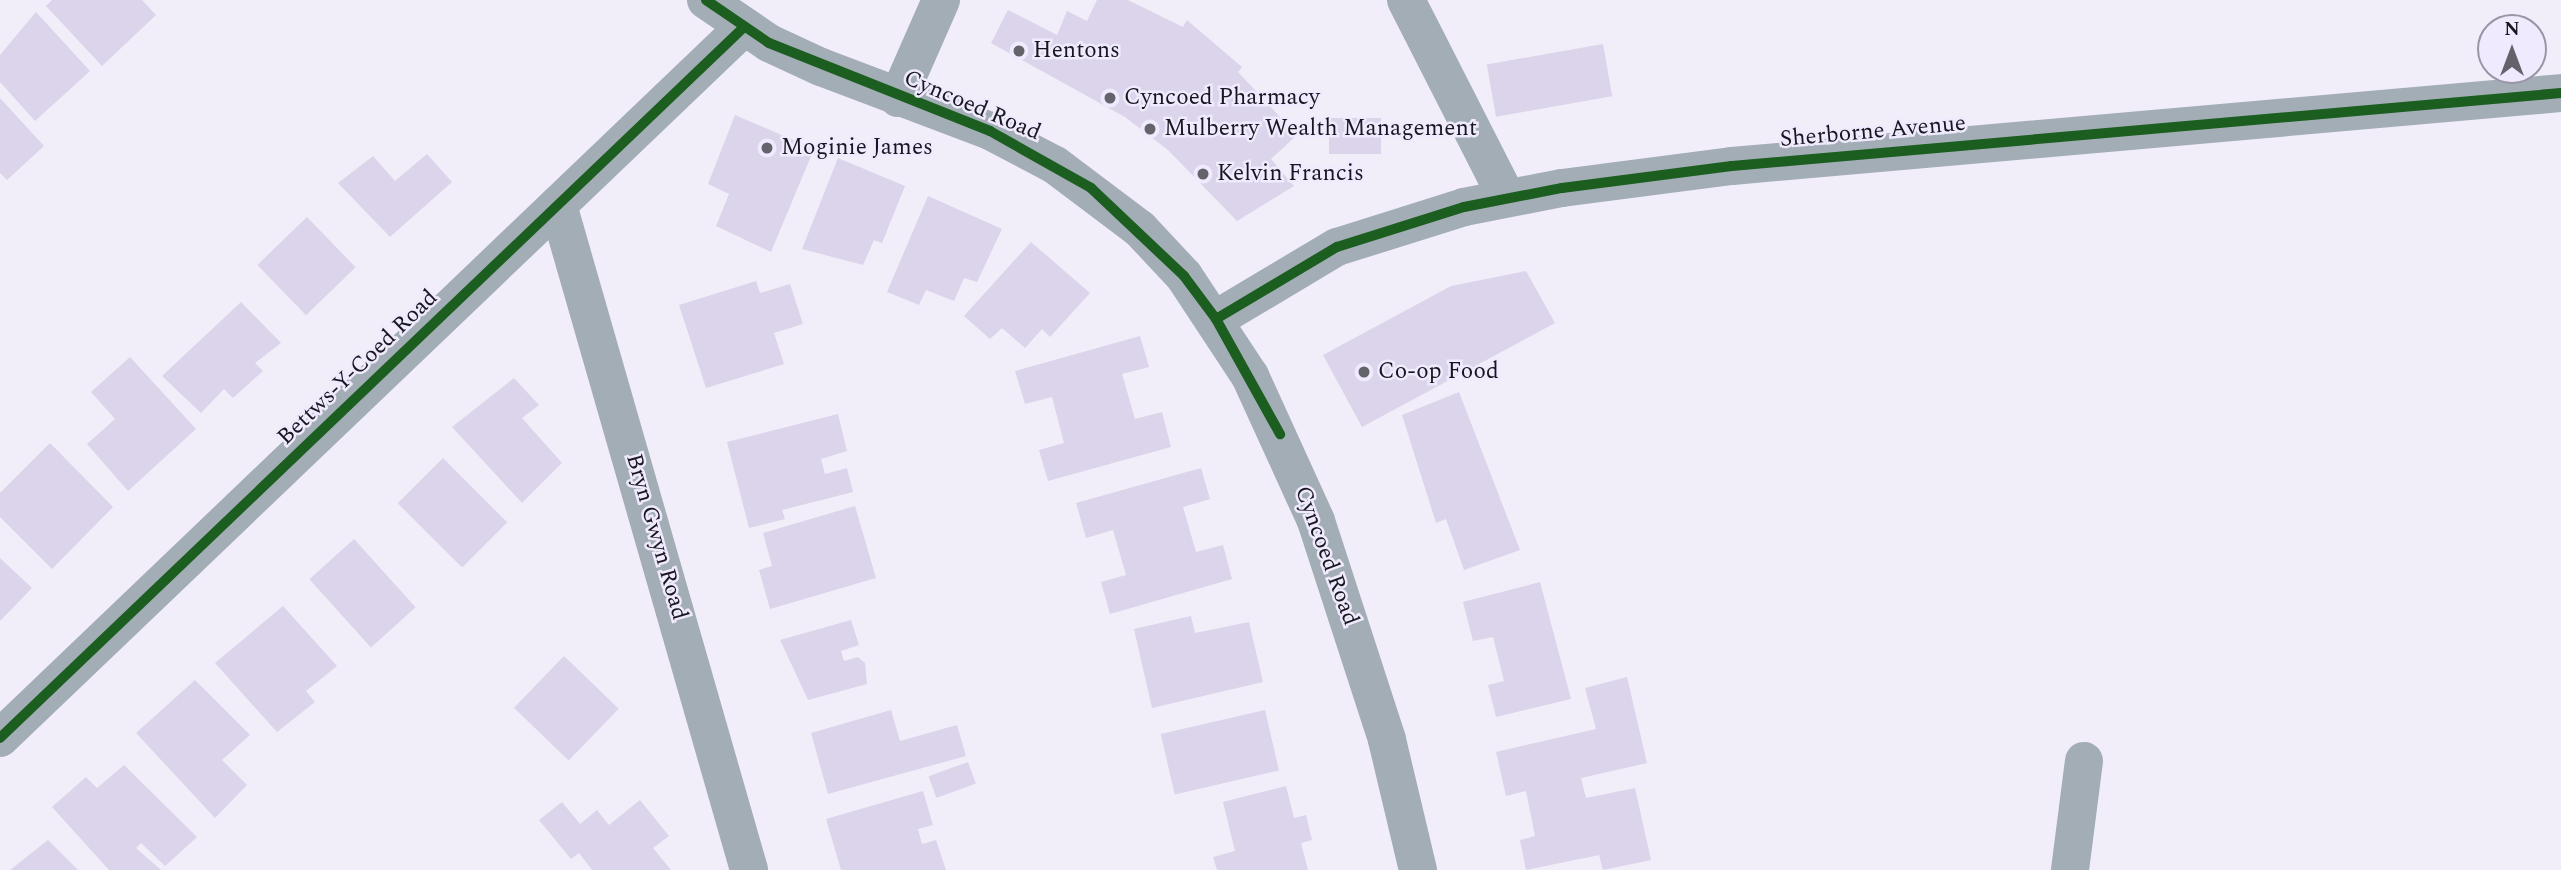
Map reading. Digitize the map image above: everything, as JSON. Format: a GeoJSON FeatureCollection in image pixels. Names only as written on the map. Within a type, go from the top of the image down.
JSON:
{"type":"FeatureCollection","features":[{"type":"Feature","properties":{"kind":"street","name":"Cyncoed Road"},"geometry":{"type":"LineString","coordinates":[[706,0],[744,27],[898,98],[990,131],[1091,188],[1140,229],[1216,319],[1280,434],[1316,521],[1383,728],[1418,870]]}},
{"type":"Feature","properties":{"kind":"street"},"geometry":{"type":"LineString","coordinates":[[898,98],[941,0]]}},
{"type":"Feature","properties":{"kind":"street"},"geometry":{"type":"LineString","coordinates":[[1406,0],[1507,198]]}},
{"type":"Feature","properties":{"kind":"street","name":"Bettws-Y-Coed Road"},"geometry":{"type":"LineString","coordinates":[[0,738],[744,27]]}},
{"type":"Feature","properties":{"kind":"street","name":"Sherborne Avenue"},"geometry":{"type":"LineString","coordinates":[[1216,319],[1337,247],[1507,198],[1732,166],[2561,93]]}},
{"type":"Feature","properties":{"kind":"street","name":"Bryn Gwyn Road"},"geometry":{"type":"LineString","coordinates":[[558,205],[749,870]]}},
{"type":"Feature","properties":{"kind":"street"},"geometry":{"type":"LineString","coordinates":[[2070,870],[2084,761]]}},
{"type":"Feature","properties":{"kind":"building"},"geometry":{"type":"Polygon","coordinates":[[[52,0],[142,0],[156,15],[102,66],[46,6],[52,0]]]}},
{"type":"Feature","properties":{"kind":"building"},"geometry":{"type":"Polygon","coordinates":[[[1097,0],[1128,0],[1183,27],[1187,20],[1242,67],[1238,72],[1297,135],[1271,159],[1294,186],[1237,221],[1168,150],[1125,117],[991,43],[1008,10],[1057,35],[1067,11],[1087,21],[1097,0]]]}},
{"type":"Feature","properties":{"kind":"building"},"geometry":{"type":"Polygon","coordinates":[[[36,12],[90,71],[35,121],[0,82],[0,55],[36,12]]]}},
{"type":"Feature","properties":{"kind":"building"},"geometry":{"type":"Polygon","coordinates":[[[1603,44],[1612,96],[1496,117],[1487,64],[1603,44]]]}},
{"type":"Feature","properties":{"kind":"building"},"geometry":{"type":"Polygon","coordinates":[[[0,98],[44,146],[7,180],[0,173],[0,98]]]}},
{"type":"Feature","properties":{"kind":"building"},"geometry":{"type":"Polygon","coordinates":[[[735,115],[814,149],[771,252],[716,226],[729,194],[708,184],[735,115]]]}},
{"type":"Feature","properties":{"kind":"building"},"geometry":{"type":"Polygon","coordinates":[[[1329,118],[1381,118],[1381,154],[1329,154],[1329,118]]]}},
{"type":"Feature","properties":{"kind":"building"},"geometry":{"type":"Polygon","coordinates":[[[427,154],[452,182],[390,237],[338,183],[373,156],[395,181],[427,154]]]}},
{"type":"Feature","properties":{"kind":"building"},"geometry":{"type":"Polygon","coordinates":[[[838,158],[905,186],[882,243],[874,240],[863,265],[802,249],[838,158]]]}},
{"type":"Feature","properties":{"kind":"building"},"geometry":{"type":"Polygon","coordinates":[[[928,196],[1002,229],[977,282],[964,278],[954,301],[926,290],[919,305],[887,292],[928,196]]]}},
{"type":"Feature","properties":{"kind":"building"},"geometry":{"type":"Polygon","coordinates":[[[307,217],[356,267],[306,315],[257,265],[307,217]]]}},
{"type":"Feature","properties":{"kind":"building"},"geometry":{"type":"Polygon","coordinates":[[[1031,242],[1090,293],[1050,337],[1042,329],[1025,348],[1002,328],[990,339],[964,316],[1031,242]]]}},
{"type":"Feature","properties":{"kind":"building"},"geometry":{"type":"Polygon","coordinates":[[[1526,271],[1555,323],[1362,427],[1323,355],[1451,286],[1526,271]]]}},
{"type":"Feature","properties":{"kind":"building"},"geometry":{"type":"Polygon","coordinates":[[[756,281],[760,293],[790,284],[803,324],[774,333],[784,364],[706,388],[679,305],[756,281]]]}},
{"type":"Feature","properties":{"kind":"building"},"geometry":{"type":"Polygon","coordinates":[[[241,302],[281,343],[255,363],[263,371],[233,398],[224,389],[201,413],[162,376],[241,302]]]}},
{"type":"Feature","properties":{"kind":"building"},"geometry":{"type":"Polygon","coordinates":[[[1140,336],[1149,367],[1122,374],[1135,419],[1162,412],[1171,447],[1048,481],[1039,450],[1064,443],[1052,397],[1025,404],[1015,371],[1140,336]]]}},
{"type":"Feature","properties":{"kind":"building"},"geometry":{"type":"Polygon","coordinates":[[[130,357],[196,429],[128,491],[87,444],[115,419],[91,392],[130,357]]]}},
{"type":"Feature","properties":{"kind":"building"},"geometry":{"type":"Polygon","coordinates":[[[514,378],[539,405],[522,418],[562,463],[522,503],[452,427],[514,378]]]}},
{"type":"Feature","properties":{"kind":"building"},"geometry":{"type":"Polygon","coordinates":[[[1459,392],[1520,550],[1464,570],[1446,519],[1436,523],[1402,415],[1459,392]]]}},
{"type":"Feature","properties":{"kind":"building"},"geometry":{"type":"Polygon","coordinates":[[[838,414],[847,451],[821,459],[825,474],[847,468],[853,492],[782,510],[785,519],[749,528],[727,442],[838,414]]]}},
{"type":"Feature","properties":{"kind":"building"},"geometry":{"type":"Polygon","coordinates":[[[50,443],[113,507],[52,569],[0,517],[0,493],[50,443]]]}},
{"type":"Feature","properties":{"kind":"building"},"geometry":{"type":"Polygon","coordinates":[[[443,458],[507,522],[462,568],[398,503],[443,458]]]}},
{"type":"Feature","properties":{"kind":"building"},"geometry":{"type":"Polygon","coordinates":[[[1201,468],[1210,499],[1183,507],[1196,552],[1223,545],[1232,579],[1110,614],[1101,582],[1126,575],[1113,530],[1086,538],[1076,503],[1201,468]]]}},
{"type":"Feature","properties":{"kind":"building"},"geometry":{"type":"Polygon","coordinates":[[[855,506],[876,578],[770,609],[759,570],[772,566],[763,533],[855,506]]]}},
{"type":"Feature","properties":{"kind":"building"},"geometry":{"type":"Polygon","coordinates":[[[354,539],[416,607],[371,648],[309,579],[354,539]]]}},
{"type":"Feature","properties":{"kind":"building"},"geometry":{"type":"Polygon","coordinates":[[[0,558],[32,588],[0,621],[0,558]]]}},
{"type":"Feature","properties":{"kind":"building"},"geometry":{"type":"Polygon","coordinates":[[[1540,582],[1571,699],[1496,717],[1488,685],[1504,681],[1493,637],[1473,641],[1463,602],[1540,582]]]}},
{"type":"Feature","properties":{"kind":"building"},"geometry":{"type":"Polygon","coordinates":[[[283,606],[337,666],[306,691],[315,702],[277,732],[215,663],[283,606]]]}},
{"type":"Feature","properties":{"kind":"building"},"geometry":{"type":"Polygon","coordinates":[[[1191,616],[1195,633],[1249,622],[1263,682],[1152,708],[1134,629],[1191,616]]]}},
{"type":"Feature","properties":{"kind":"building"},"geometry":{"type":"Polygon","coordinates":[[[851,620],[859,645],[841,651],[844,661],[858,657],[865,663],[867,684],[808,700],[780,640],[851,620]]]}},
{"type":"Feature","properties":{"kind":"building"},"geometry":{"type":"Polygon","coordinates":[[[564,656],[619,709],[569,761],[514,708],[564,656]]]}},
{"type":"Feature","properties":{"kind":"building"},"geometry":{"type":"Polygon","coordinates":[[[1627,677],[1647,763],[1581,778],[1586,798],[1635,788],[1651,860],[1603,870],[1599,855],[1526,870],[1520,840],[1535,836],[1526,791],[1506,796],[1496,752],[1596,729],[1585,688],[1627,677]]]}},
{"type":"Feature","properties":{"kind":"building"},"geometry":{"type":"Polygon","coordinates":[[[195,680],[250,735],[222,760],[247,785],[215,818],[136,733],[195,680]]]}},
{"type":"Feature","properties":{"kind":"building"},"geometry":{"type":"Polygon","coordinates":[[[891,710],[900,741],[957,725],[966,756],[828,794],[811,733],[891,710]]]}},
{"type":"Feature","properties":{"kind":"building"},"geometry":{"type":"Polygon","coordinates":[[[1265,710],[1279,770],[1175,794],[1161,734],[1265,710]]]}},
{"type":"Feature","properties":{"kind":"building"},"geometry":{"type":"Polygon","coordinates":[[[968,762],[976,784],[936,798],[929,776],[968,762]]]}},
{"type":"Feature","properties":{"kind":"building"},"geometry":{"type":"Polygon","coordinates":[[[124,765],[197,837],[165,866],[141,843],[136,848],[161,870],[109,870],[52,807],[86,777],[97,788],[124,765]]]}},
{"type":"Feature","properties":{"kind":"building"},"geometry":{"type":"Polygon","coordinates":[[[1286,786],[1294,818],[1306,815],[1312,840],[1301,843],[1308,870],[1217,870],[1213,857],[1235,851],[1223,802],[1286,786]]]}},
{"type":"Feature","properties":{"kind":"building"},"geometry":{"type":"Polygon","coordinates":[[[923,791],[933,825],[918,829],[922,844],[936,840],[946,870],[841,870],[826,819],[923,791]]]}},
{"type":"Feature","properties":{"kind":"building"},"geometry":{"type":"Polygon","coordinates":[[[640,800],[669,836],[653,848],[671,870],[592,870],[579,853],[571,859],[539,820],[562,802],[580,824],[597,810],[609,825],[640,800]]]}},
{"type":"Feature","properties":{"kind":"building"},"geometry":{"type":"Polygon","coordinates":[[[48,840],[78,870],[10,870],[48,840]]]}},
{"type":"Feature","properties":{"kind":"cycle path"},"geometry":{"type":"LineString","coordinates":[[706,0],[769,43],[990,131],[1091,188],[1184,276],[1216,319],[1280,434]]}},
{"type":"Feature","properties":{"kind":"cycle path"},"geometry":{"type":"LineString","coordinates":[[0,738],[744,27]]}},
{"type":"Feature","properties":{"kind":"cycle path"},"geometry":{"type":"LineString","coordinates":[[1216,319],[1337,247],[1464,207],[1562,188],[1732,166],[2561,93]]}},
{"type":"Feature","properties":{"kind":"place","name":"Hentons"},"geometry":{"type":"Point","coordinates":[1019,51]}},
{"type":"Feature","properties":{"kind":"place","name":"Cyncoed Pharmacy"},"geometry":{"type":"Point","coordinates":[1110,98]}},
{"type":"Feature","properties":{"kind":"place","name":"Mulberry Wealth Management"},"geometry":{"type":"Point","coordinates":[1150,129]}},
{"type":"Feature","properties":{"kind":"place","name":"Moginie James"},"geometry":{"type":"Point","coordinates":[767,148]}},
{"type":"Feature","properties":{"kind":"place","name":"Kelvin Francis"},"geometry":{"type":"Point","coordinates":[1203,174]}},
{"type":"Feature","properties":{"kind":"place","name":"Co-op Food"},"geometry":{"type":"Point","coordinates":[1364,372]}}]}
